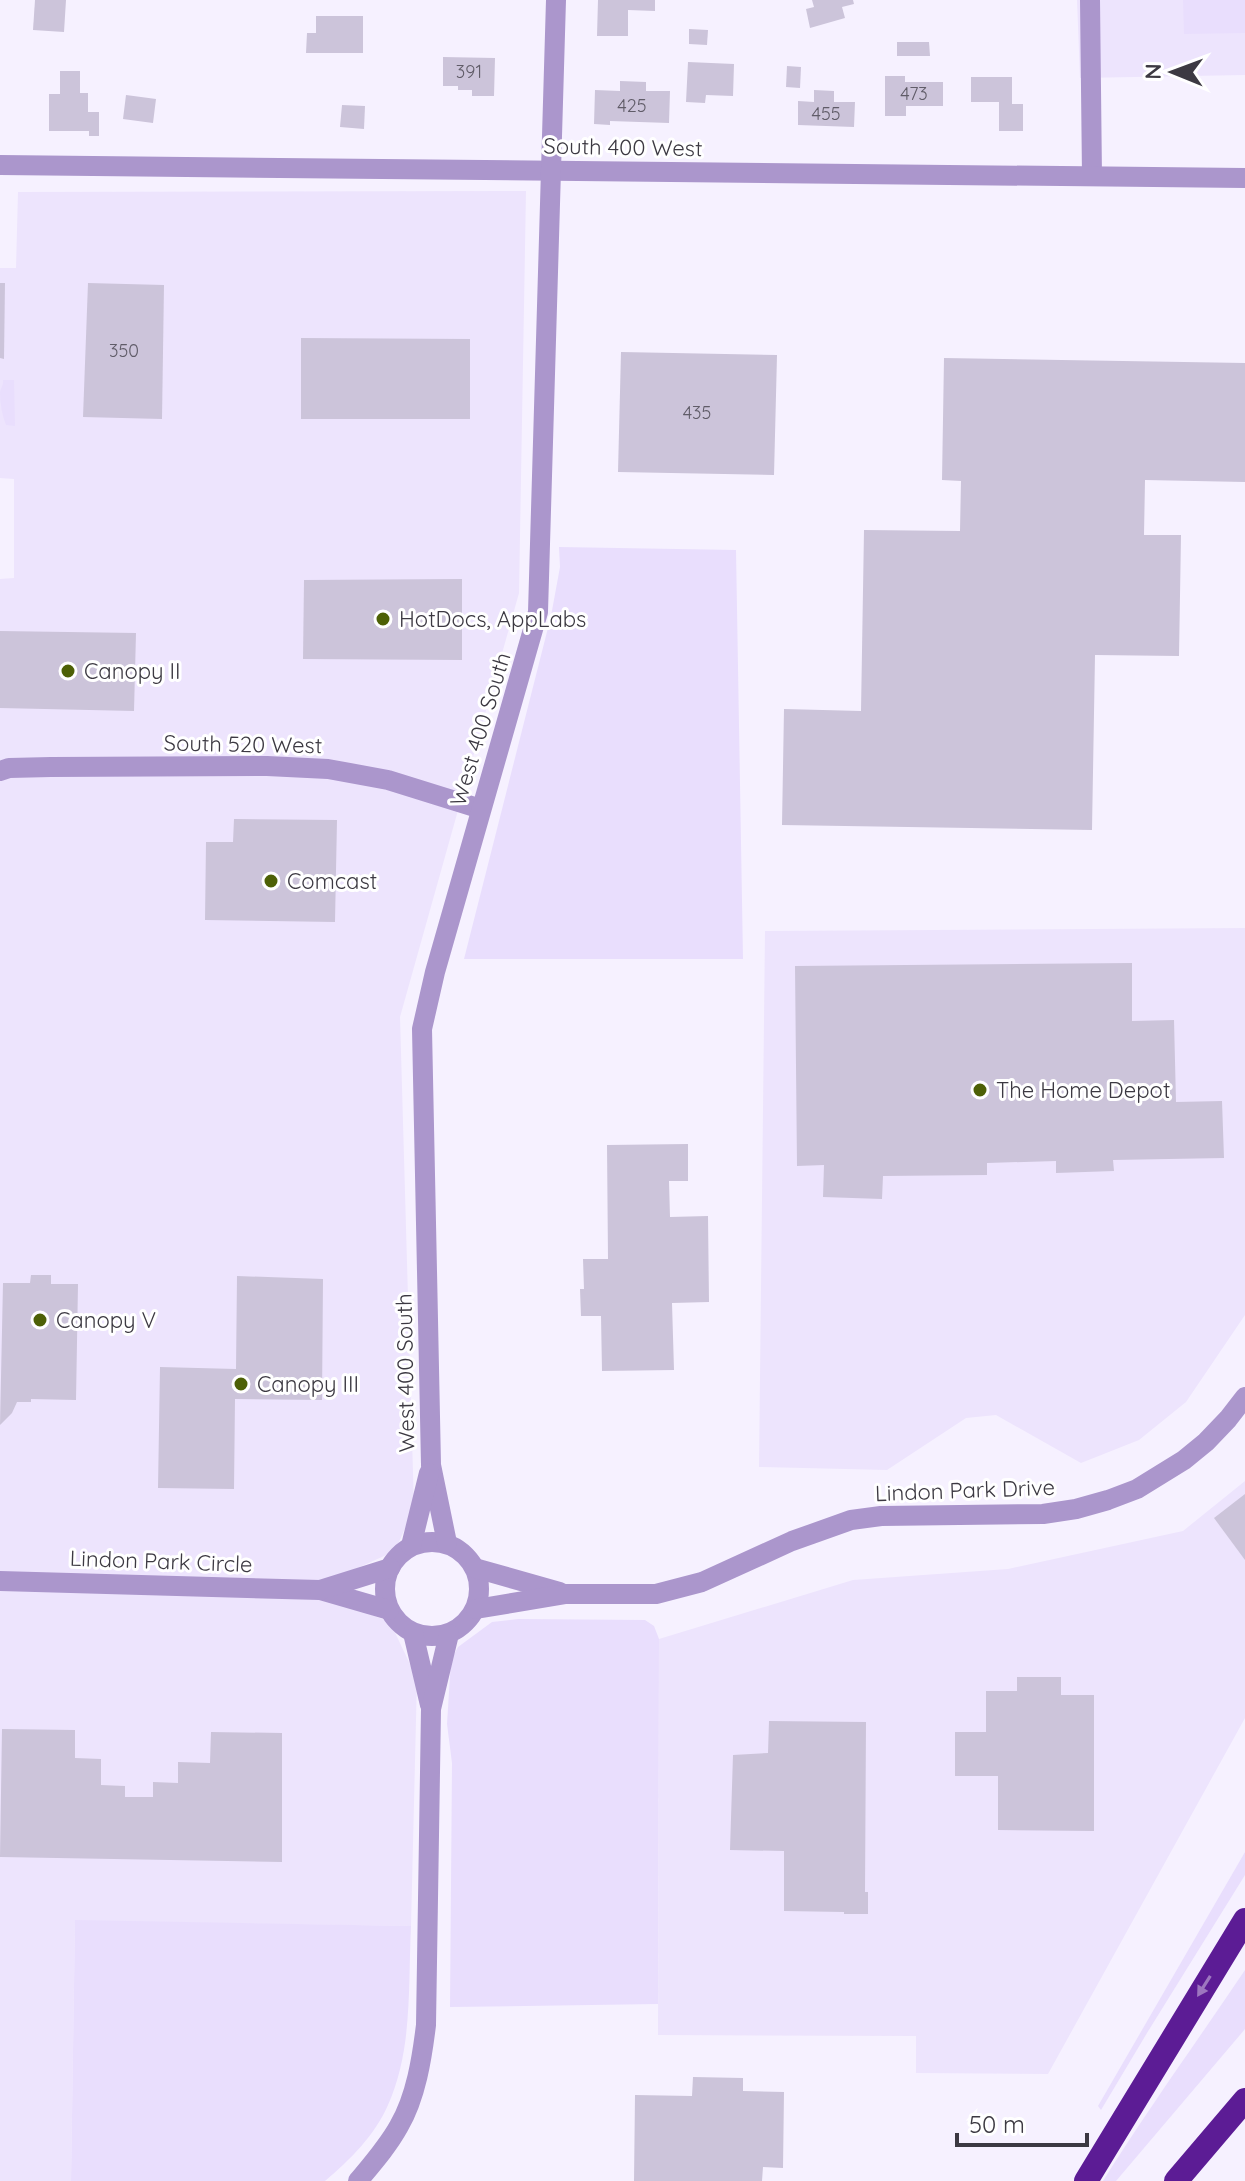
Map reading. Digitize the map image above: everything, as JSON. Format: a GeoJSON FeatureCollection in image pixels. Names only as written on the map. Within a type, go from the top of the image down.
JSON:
{"type":"FeatureCollection","features":[{"type":"Feature","properties":{"kind":"highway"},"geometry":{"type":"LineString","coordinates":[[1086,2181],[1245,1920]]}},
{"type":"Feature","properties":{"kind":"highway"},"geometry":{"type":"LineString","coordinates":[[1176,2181],[1245,2100]]}},
{"type":"Feature","properties":{"kind":"street","name":"West 400 South"},"geometry":{"type":"LineString","coordinates":[[447,1543],[431,1465],[422,1029],[538,612],[556,0]]}},
{"type":"Feature","properties":{"kind":"street"},"geometry":{"type":"LineString","coordinates":[[1090,0],[1092,176]]}},
{"type":"Feature","properties":{"kind":"street","name":"South 400 West"},"geometry":{"type":"LineString","coordinates":[[0,165],[1245,178]]}},
{"type":"Feature","properties":{"kind":"street","name":"South 520 West"},"geometry":{"type":"LineString","coordinates":[[0,771],[51,767],[267,766],[328,769],[388,780],[481,809]]}},
{"type":"Feature","properties":{"kind":"street","name":"Lindon Park Drive"},"geometry":{"type":"LineString","coordinates":[[476,1609],[566,1594],[656,1594],[702,1582],[792,1541],[851,1520],[881,1516],[1043,1514],[1076,1509],[1137,1489],[1184,1460],[1206,1442],[1245,1397]]}},
{"type":"Feature","properties":{"kind":"street","name":"West 400 South"},"geometry":{"type":"LineString","coordinates":[[390,1568],[398,1556],[411,1546],[431,1465]]}},
{"type":"Feature","properties":{"kind":"street"},"geometry":{"type":"LineString","coordinates":[[390,1568],[385,1584],[386,1601],[399,1623],[413,1633],[429,1637],[449,1634],[463,1625],[476,1609],[480,1593],[475,1568],[466,1555],[447,1543],[431,1541],[411,1546]]}},
{"type":"Feature","properties":{"kind":"street"},"geometry":{"type":"LineString","coordinates":[[320,1590],[390,1568]]}},
{"type":"Feature","properties":{"kind":"street","name":"Lindon Park Drive"},"geometry":{"type":"LineString","coordinates":[[475,1568],[566,1594]]}},
{"type":"Feature","properties":{"kind":"street","name":"Lindon Park Circle"},"geometry":{"type":"LineString","coordinates":[[0,1581],[320,1590]]}},
{"type":"Feature","properties":{"kind":"street"},"geometry":{"type":"LineString","coordinates":[[320,1590],[389,1610]]}},
{"type":"Feature","properties":{"kind":"street"},"geometry":{"type":"LineString","coordinates":[[413,1633],[431,1709]]}},
{"type":"Feature","properties":{"kind":"street"},"geometry":{"type":"LineString","coordinates":[[358,2181],[401,2124],[422,2057],[426,2025],[431,1709],[449,1634]]}},
{"type":"Feature","properties":{"kind":"shaded area"},"geometry":{"type":"Polygon","coordinates":[[[1077,0],[1245,0],[1245,75],[1080,78],[1077,0]]]}},
{"type":"Feature","properties":{"kind":"shaded area"},"geometry":{"type":"Polygon","coordinates":[[[1183,0],[1245,0],[1245,33],[1184,34],[1183,0]]]}},
{"type":"Feature","properties":{"kind":"shaded area"},"geometry":{"type":"Polygon","coordinates":[[[526,191],[519,593],[400,1017],[414,1508],[395,1551],[351,1571],[351,1607],[390,1622],[417,1679],[411,1926],[75,1921],[71,2181],[0,2181],[0,579],[14,578],[14,479],[0,478],[0,268],[16,268],[18,192],[526,191]]]}},
{"type":"Feature","properties":{"kind":"shaded area"},"geometry":{"type":"Polygon","coordinates":[[[3,380],[14,380],[15,426],[6,425],[3,417],[0,392],[3,380]]]}},
{"type":"Feature","properties":{"kind":"shaded area"},"geometry":{"type":"Polygon","coordinates":[[[559,547],[736,550],[743,959],[464,959],[551,616],[560,567],[559,547]]]}},
{"type":"Feature","properties":{"kind":"shaded area"},"geometry":{"type":"Polygon","coordinates":[[[1245,928],[1245,1315],[1186,1402],[1139,1440],[1081,1463],[996,1415],[966,1418],[887,1470],[759,1467],[765,931],[1245,928]]]}},
{"type":"Feature","properties":{"kind":"shaded area"},"geometry":{"type":"Polygon","coordinates":[[[1245,1481],[1245,1718],[1048,2074],[916,2073],[916,2036],[658,2035],[659,1639],[853,1580],[1008,1569],[1183,1531],[1245,1481]]]}},
{"type":"Feature","properties":{"kind":"shaded area"},"geometry":{"type":"Polygon","coordinates":[[[518,1619],[645,1620],[654,1626],[659,1639],[658,2004],[450,2007],[452,1763],[447,1724],[451,1660],[458,1647],[492,1622],[518,1619]]]}},
{"type":"Feature","properties":{"kind":"shaded area"},"geometry":{"type":"Polygon","coordinates":[[[1245,1852],[1245,1875],[1101,2110],[1098,2106],[1245,1852]]]}},
{"type":"Feature","properties":{"kind":"shaded area"},"geometry":{"type":"Polygon","coordinates":[[[75,1920],[411,1926],[408,2017],[402,2062],[388,2105],[369,2137],[325,2181],[71,2181],[75,1920]]]}},
{"type":"Feature","properties":{"kind":"shaded area"},"geometry":{"type":"Polygon","coordinates":[[[1245,1970],[1245,2029],[1116,2181],[1103,2181],[1155,2101],[1245,1970]]]}},
{"type":"Feature","properties":{"kind":"building"},"geometry":{"type":"Polygon","coordinates":[[[35,0],[66,0],[64,32],[33,30],[35,0]]]}},
{"type":"Feature","properties":{"kind":"building"},"geometry":{"type":"Polygon","coordinates":[[[598,0],[655,0],[655,11],[628,10],[628,36],[597,36],[598,0]]]}},
{"type":"Feature","properties":{"kind":"building"},"geometry":{"type":"Polygon","coordinates":[[[812,0],[853,0],[854,4],[842,7],[845,18],[810,28],[806,9],[814,7],[812,0]]]}},
{"type":"Feature","properties":{"kind":"building"},"geometry":{"type":"Polygon","coordinates":[[[316,16],[363,16],[363,53],[306,53],[307,33],[316,33],[316,16]]]}},
{"type":"Feature","properties":{"kind":"building"},"geometry":{"type":"Polygon","coordinates":[[[689,29],[708,30],[707,45],[689,44],[689,29]]]}},
{"type":"Feature","properties":{"kind":"building"},"geometry":{"type":"Polygon","coordinates":[[[897,42],[929,42],[930,56],[897,56],[897,42]]]}},
{"type":"Feature","properties":{"kind":"building"},"geometry":{"type":"Polygon","coordinates":[[[443,57],[495,58],[494,96],[472,96],[472,90],[443,86],[443,57]]]}},
{"type":"Feature","properties":{"kind":"building"},"geometry":{"type":"Polygon","coordinates":[[[688,62],[734,64],[733,96],[706,95],[705,103],[686,102],[688,62]]]}},
{"type":"Feature","properties":{"kind":"building"},"geometry":{"type":"Polygon","coordinates":[[[787,66],[801,67],[800,88],[786,87],[787,66]]]}},
{"type":"Feature","properties":{"kind":"building"},"geometry":{"type":"Polygon","coordinates":[[[60,71],[80,71],[80,93],[88,93],[88,112],[99,112],[99,136],[89,136],[89,131],[49,131],[49,94],[60,94],[60,71]]]}},
{"type":"Feature","properties":{"kind":"building"},"geometry":{"type":"Polygon","coordinates":[[[885,76],[905,76],[905,82],[943,82],[943,106],[906,106],[906,116],[885,116],[885,76]]]}},
{"type":"Feature","properties":{"kind":"building"},"geometry":{"type":"Polygon","coordinates":[[[971,77],[1012,77],[1012,104],[1023,104],[1023,131],[999,131],[999,102],[971,102],[971,77]]]}},
{"type":"Feature","properties":{"kind":"building"},"geometry":{"type":"Polygon","coordinates":[[[620,81],[646,82],[646,91],[670,91],[669,123],[610,121],[610,125],[594,124],[595,90],[620,91],[620,81]]]}},
{"type":"Feature","properties":{"kind":"building"},"geometry":{"type":"Polygon","coordinates":[[[814,90],[834,91],[834,102],[855,102],[854,127],[798,125],[798,101],[814,102],[814,90]]]}},
{"type":"Feature","properties":{"kind":"building"},"geometry":{"type":"Polygon","coordinates":[[[126,95],[156,99],[153,123],[123,119],[126,95]]]}},
{"type":"Feature","properties":{"kind":"building"},"geometry":{"type":"Polygon","coordinates":[[[342,105],[365,106],[364,129],[340,127],[342,105]]]}},
{"type":"Feature","properties":{"kind":"building"},"geometry":{"type":"Polygon","coordinates":[[[0,283],[5,283],[4,359],[0,358],[0,283]]]}},
{"type":"Feature","properties":{"kind":"building"},"geometry":{"type":"Polygon","coordinates":[[[88,283],[164,285],[162,419],[83,417],[88,283]]]}},
{"type":"Feature","properties":{"kind":"building"},"geometry":{"type":"Polygon","coordinates":[[[301,338],[470,339],[470,419],[301,419],[301,338]]]}},
{"type":"Feature","properties":{"kind":"building"},"geometry":{"type":"Polygon","coordinates":[[[621,352],[777,355],[774,475],[618,472],[621,352]]]}},
{"type":"Feature","properties":{"kind":"building"},"geometry":{"type":"Polygon","coordinates":[[[944,358],[1245,363],[1245,482],[1145,480],[1144,535],[1181,535],[1179,656],[1095,655],[1092,830],[782,825],[784,709],[861,711],[864,530],[960,531],[961,481],[942,480],[944,358]]]}},
{"type":"Feature","properties":{"kind":"building","name":"HotDocs, AppLabs"},"geometry":{"type":"Polygon","coordinates":[[[462,579],[462,660],[303,659],[304,580],[462,579]]]}},
{"type":"Feature","properties":{"kind":"building","name":"Canopy II"},"geometry":{"type":"Polygon","coordinates":[[[0,631],[136,633],[134,711],[0,708],[0,631]]]}},
{"type":"Feature","properties":{"kind":"building","name":"Comcast"},"geometry":{"type":"Polygon","coordinates":[[[234,819],[337,820],[335,922],[205,920],[206,842],[233,842],[234,819]]]}},
{"type":"Feature","properties":{"kind":"building","name":"The Home Depot"},"geometry":{"type":"Polygon","coordinates":[[[1132,963],[1132,1021],[1174,1020],[1176,1102],[1222,1101],[1224,1158],[1113,1160],[1114,1171],[1056,1173],[1056,1161],[987,1163],[987,1175],[883,1176],[882,1199],[823,1197],[824,1165],[797,1166],[795,966],[1132,963]]]}},
{"type":"Feature","properties":{"kind":"building"},"geometry":{"type":"Polygon","coordinates":[[[688,1144],[688,1181],[669,1181],[670,1217],[708,1216],[709,1302],[672,1303],[674,1370],[602,1371],[601,1316],[581,1316],[580,1289],[584,1289],[583,1259],[608,1259],[607,1145],[688,1144]]]}},
{"type":"Feature","properties":{"kind":"building","name":"Canopy V"},"geometry":{"type":"Polygon","coordinates":[[[31,1275],[51,1275],[51,1284],[78,1284],[76,1400],[31,1399],[31,1402],[17,1402],[12,1413],[0,1425],[3,1283],[30,1283],[31,1275]]]}},
{"type":"Feature","properties":{"kind":"building","name":"Canopy III"},"geometry":{"type":"Polygon","coordinates":[[[237,1276],[323,1279],[322,1400],[235,1399],[234,1489],[158,1488],[160,1367],[236,1369],[237,1276]]]}},
{"type":"Feature","properties":{"kind":"building"},"geometry":{"type":"Polygon","coordinates":[[[1245,1494],[1245,1560],[1214,1518],[1245,1494]]]}},
{"type":"Feature","properties":{"kind":"building"},"geometry":{"type":"Polygon","coordinates":[[[1017,1677],[1061,1677],[1061,1695],[1094,1695],[1094,1831],[998,1830],[998,1776],[955,1776],[955,1732],[986,1732],[986,1691],[1017,1691],[1017,1677]]]}},
{"type":"Feature","properties":{"kind":"building"},"geometry":{"type":"Polygon","coordinates":[[[769,1721],[866,1722],[865,1892],[868,1892],[868,1914],[784,1911],[784,1851],[730,1850],[733,1755],[768,1753],[769,1721]]]}},
{"type":"Feature","properties":{"kind":"building"},"geometry":{"type":"Polygon","coordinates":[[[2,1729],[75,1730],[75,1758],[101,1759],[101,1785],[125,1786],[125,1797],[153,1797],[153,1782],[178,1783],[178,1762],[210,1763],[211,1732],[282,1733],[282,1862],[0,1857],[2,1729]]]}},
{"type":"Feature","properties":{"kind":"building"},"geometry":{"type":"Polygon","coordinates":[[[693,2077],[743,2078],[743,2091],[784,2092],[783,2168],[763,2167],[762,2181],[634,2181],[635,2095],[692,2096],[693,2077]]]}},
{"type":"Feature","properties":{"kind":"place","name":"HotDocs, AppLabs"},"geometry":{"type":"Point","coordinates":[383,619]}},
{"type":"Feature","properties":{"kind":"place","name":"Canopy II"},"geometry":{"type":"Point","coordinates":[68,671]}},
{"type":"Feature","properties":{"kind":"place","name":"Comcast"},"geometry":{"type":"Point","coordinates":[271,881]}},
{"type":"Feature","properties":{"kind":"place","name":"The Home Depot"},"geometry":{"type":"Point","coordinates":[980,1090]}},
{"type":"Feature","properties":{"kind":"place","name":"Canopy V"},"geometry":{"type":"Point","coordinates":[40,1320]}},
{"type":"Feature","properties":{"kind":"place","name":"Canopy III"},"geometry":{"type":"Point","coordinates":[241,1384]}}]}
